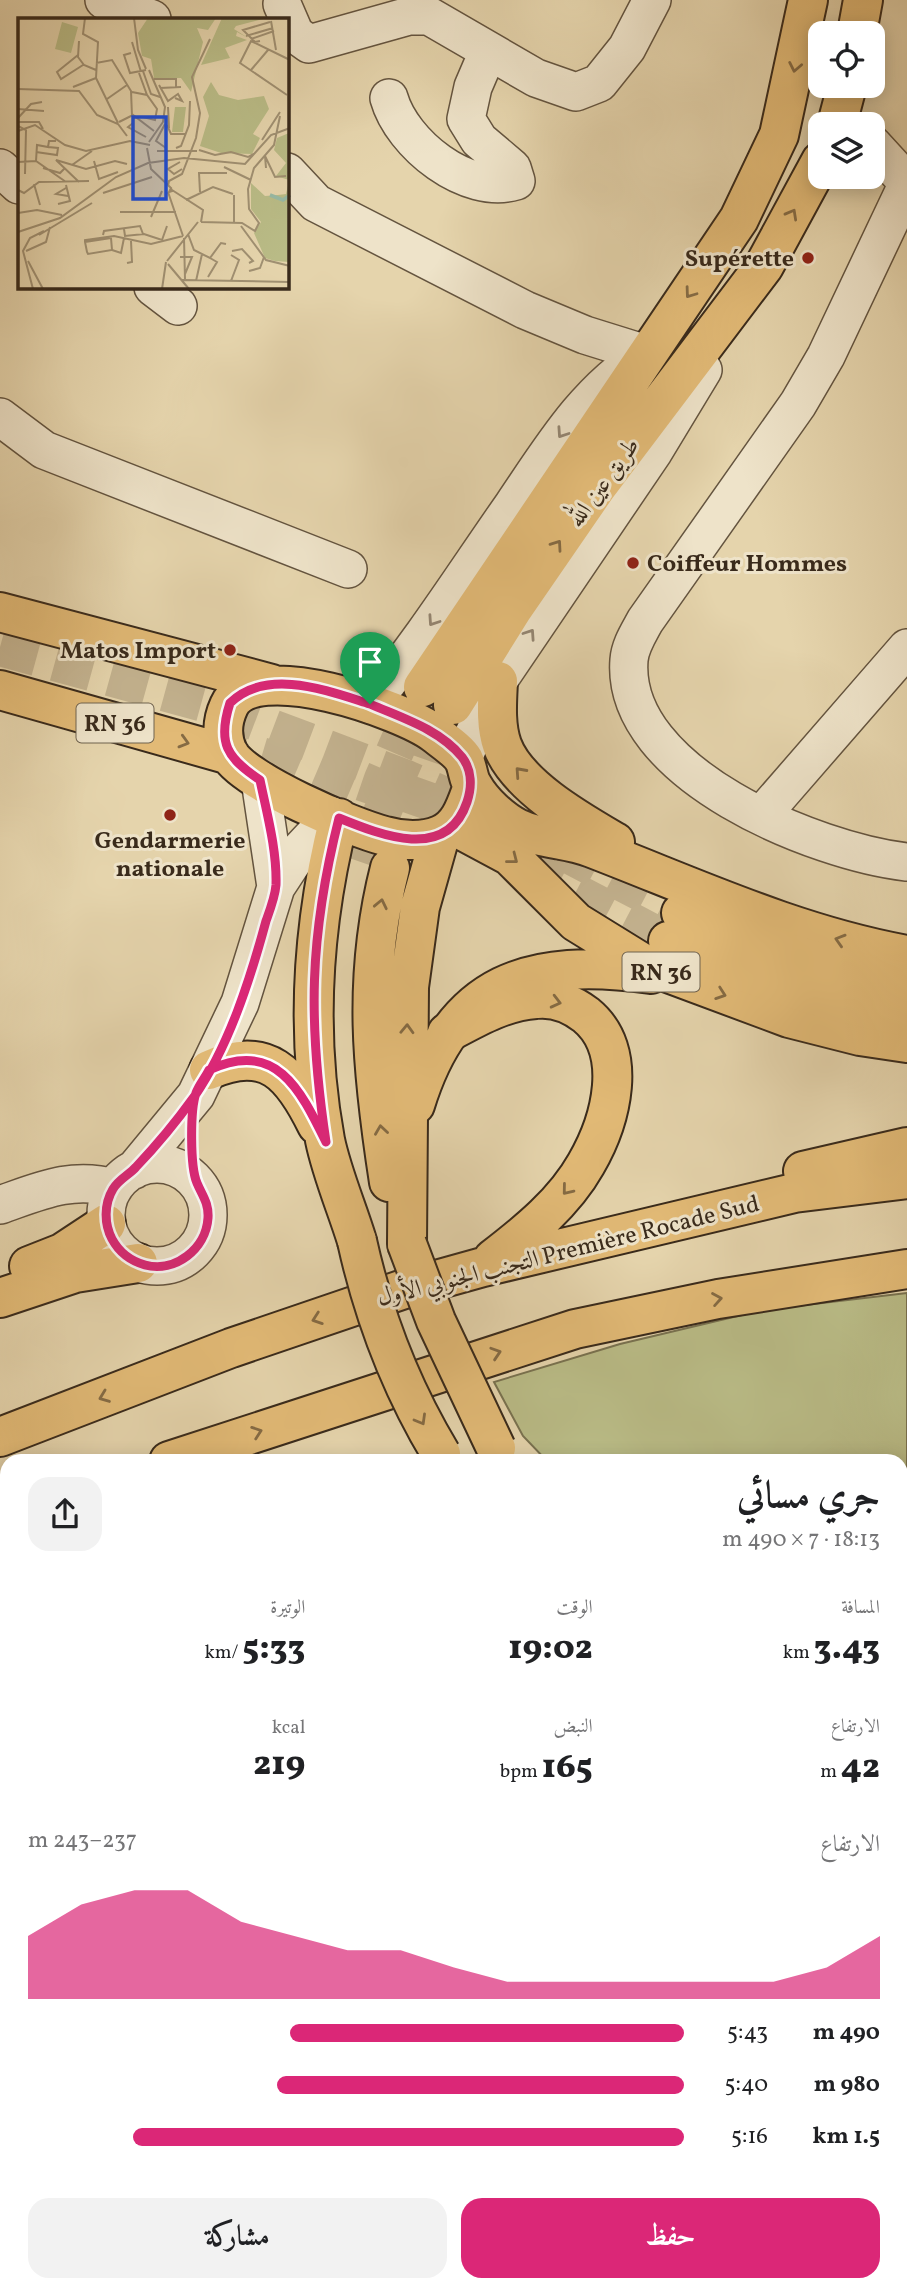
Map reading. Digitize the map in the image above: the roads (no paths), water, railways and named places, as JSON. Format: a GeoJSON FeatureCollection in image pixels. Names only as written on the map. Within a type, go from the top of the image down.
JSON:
{"type":"FeatureCollection","features":[{"type":"Feature","properties":{"kind":"main road","name":"طريق عين الله"},"geometry":{"type":"LineString","coordinates":[[808,0],[779,135],[764,170],[714,260],[646,354],[438,696],[513,608],[597,487],[764,266],[808,185]]}},
{"type":"Feature","properties":{"kind":"main road"},"geometry":{"type":"LineString","coordinates":[[859,21],[863,0]]}},
{"type":"Feature","properties":{"kind":"main road"},"geometry":{"type":"LineString","coordinates":[[0,612],[272,684],[315,689],[370,704],[433,732],[468,772],[465,810],[447,831],[413,945],[407,1038],[407,1244]]}},
{"type":"Feature","properties":{"kind":"main road","name":"RN 36"},"geometry":{"type":"LineString","coordinates":[[0,636],[236,697]]}},
{"type":"Feature","properties":{"kind":"main road"},"geometry":{"type":"LineString","coordinates":[[498,681],[497,714],[502,745],[516,770],[589,827],[674,928],[736,972],[808,996],[907,1017]]}},
{"type":"Feature","properties":{"kind":"main road"},"geometry":{"type":"LineString","coordinates":[[272,684],[236,697],[230,703],[224,722],[224,738],[230,755],[260,780],[336,817],[385,836],[416,841],[447,831]]}},
{"type":"Feature","properties":{"kind":"main road","name":"RN 36"},"geometry":{"type":"LineString","coordinates":[[0,690],[230,755]]}},
{"type":"Feature","properties":{"kind":"main road","name":"RN 36"},"geometry":{"type":"LineString","coordinates":[[468,772],[504,820],[539,837],[588,846],[674,928],[789,1018],[860,1036],[907,1043]]}},
{"type":"Feature","properties":{"kind":"main road"},"geometry":{"type":"LineString","coordinates":[[336,817],[326,868],[313,971],[313,1042],[326,1142],[358,1241],[380,1330],[417,1414],[441,1454]]}},
{"type":"Feature","properties":{"kind":"main road","name":"RN 36"},"geometry":{"type":"LineString","coordinates":[[447,831],[510,856],[549,897],[604,942],[674,928],[759,916],[859,946],[907,955]]}},
{"type":"Feature","properties":{"kind":"main road"},"geometry":{"type":"LineString","coordinates":[[358,1241],[336,1033],[341,930],[372,864],[374,950],[371,1035],[391,1191],[407,1244],[436,1321],[501,1454]]}},
{"type":"Feature","properties":{"kind":"main road"},"geometry":{"type":"LineString","coordinates":[[408,1127],[423,1080],[447,1034],[474,1002],[493,989],[540,973],[615,970],[674,928],[743,940],[808,961],[907,982]]}},
{"type":"Feature","properties":{"kind":"main road"},"geometry":{"type":"LineString","coordinates":[[447,1034],[494,1009],[519,1001],[539,998],[559,1001],[578,1009],[594,1022],[606,1040],[612,1059],[608,1109],[587,1163],[551,1209],[483,1267]]}},
{"type":"Feature","properties":{"kind":"main road"},"geometry":{"type":"LineString","coordinates":[[202,1082],[243,1058],[270,1065],[296,1088],[326,1142]]}},
{"type":"Feature","properties":{"kind":"main road"},"geometry":{"type":"LineString","coordinates":[[645,1227],[720,1192],[907,1147]]}},
{"type":"Feature","properties":{"kind":"main road","name":"التجنب الجنوبي الأول Première Rocade Sud"},"geometry":{"type":"LineString","coordinates":[[0,1437],[231,1348],[404,1289],[645,1227],[794,1193],[907,1179]]}},
{"type":"Feature","properties":{"kind":"main road"},"geometry":{"type":"LineString","coordinates":[[0,1276],[62,1253],[106,1224]]}},
{"type":"Feature","properties":{"kind":"main road"},"geometry":{"type":"LineString","coordinates":[[0,1298],[75,1273],[138,1263]]}},
{"type":"Feature","properties":{"kind":"main road"},"geometry":{"type":"LineString","coordinates":[[191,1454],[575,1329],[706,1301],[907,1269]]}},
{"type":"Feature","properties":{"kind":"street"},"geometry":{"type":"LineString","coordinates":[[104,0],[149,18]]}},
{"type":"Feature","properties":{"kind":"street"},"geometry":{"type":"LineString","coordinates":[[289,20],[295,34],[309,44],[409,16],[429,16],[536,78],[576,92],[599,83],[627,48],[652,0]]}},
{"type":"Feature","properties":{"kind":"street"},"geometry":{"type":"LineString","coordinates":[[282,4],[288,18]]}},
{"type":"Feature","properties":{"kind":"street"},"geometry":{"type":"LineString","coordinates":[[389,98],[395,117],[409,138],[434,158],[475,181],[499,186],[516,181],[512,168],[479,140],[466,119],[473,87],[488,52]]}},
{"type":"Feature","properties":{"kind":"street"},"geometry":{"type":"LineString","coordinates":[[885,159],[907,184],[826,356],[799,404],[645,621],[632,646],[629,663],[632,685],[643,720],[669,752],[697,778],[731,802],[838,848],[906,860]]}},
{"type":"Feature","properties":{"kind":"street"},"geometry":{"type":"LineString","coordinates":[[289,174],[316,203],[513,304],[585,335],[646,354]]}},
{"type":"Feature","properties":{"kind":"street"},"geometry":{"type":"LineString","coordinates":[[468,772],[498,681],[654,451],[764,266]]}},
{"type":"Feature","properties":{"kind":"street"},"geometry":{"type":"LineString","coordinates":[[370,704],[402,666],[572,419],[615,372],[646,354]]}},
{"type":"Feature","properties":{"kind":"street"},"geometry":{"type":"LineString","coordinates":[[0,417],[44,450],[348,569]]}},
{"type":"Feature","properties":{"kind":"street"},"geometry":{"type":"LineString","coordinates":[[761,816],[907,648]]}},
{"type":"Feature","properties":{"kind":"street"},"geometry":{"type":"LineString","coordinates":[[260,780],[271,833],[276,887]]}},
{"type":"Feature","properties":{"kind":"street"},"geometry":{"type":"LineString","coordinates":[[0,1205],[61,1185],[124,1179],[160,1164],[173,1167],[196,1182],[203,1192],[208,1214],[203,1238],[196,1248],[187,1257],[163,1266],[138,1263],[117,1248],[106,1224],[106,1212],[124,1179],[202,1082],[240,1003],[276,887],[301,849],[336,817]]}},
{"type":"Feature","properties":{"kind":"street"},"geometry":{"type":"LineString","coordinates":[[196,1182],[192,1138],[202,1082]]}},
{"type":"Feature","properties":{"kind":"tunnel"},"geometry":{"type":"LineString","coordinates":[[0,647],[211,705],[404,778],[495,818]]}},
{"type":"Feature","properties":{"kind":"tunnel"},"geometry":{"type":"LineString","coordinates":[[355,860],[383,779],[422,689]]}},
{"type":"Feature","properties":{"kind":"tunnel"},"geometry":{"type":"LineString","coordinates":[[390,868],[431,752],[452,707]]}},
{"type":"Feature","properties":{"kind":"tunnel"},"geometry":{"type":"LineString","coordinates":[[207,740],[294,766],[470,841]]}},
{"type":"Feature","properties":{"kind":"tunnel"},"geometry":{"type":"LineString","coordinates":[[562,851],[681,913]]}},
{"type":"Feature","properties":{"kind":"tunnel"},"geometry":{"type":"LineString","coordinates":[[525,866],[668,941]]}},
{"type":"Feature","properties":{"kind":"place","name":"Supérette"},"geometry":{"type":"Point","coordinates":[808,258]}},
{"type":"Feature","properties":{"kind":"place","name":"Coiffeur Hommes"},"geometry":{"type":"Point","coordinates":[633,563]}},
{"type":"Feature","properties":{"kind":"place","name":"Matos Import"},"geometry":{"type":"Point","coordinates":[230,650]}},
{"type":"Feature","properties":{"kind":"place","name":"Gendarmerie nationale"},"geometry":{"type":"Point","coordinates":[170,815]}}]}
